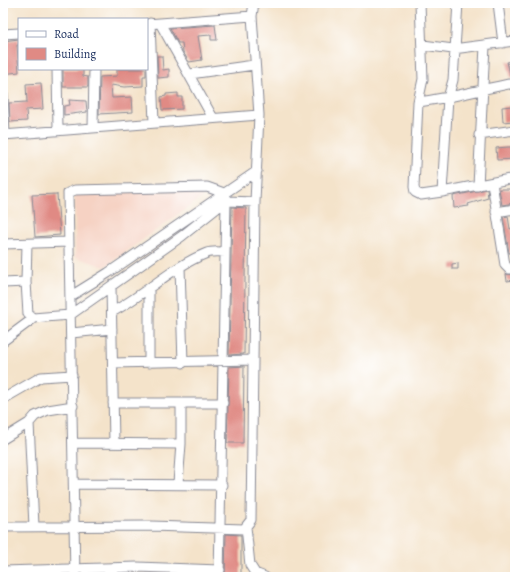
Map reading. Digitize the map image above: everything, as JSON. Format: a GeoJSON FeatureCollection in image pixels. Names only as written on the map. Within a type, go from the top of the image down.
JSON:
{"type":"FeatureCollection","features":[{"type":"Feature","properties":{"kind":"street"},"geometry":{"type":"LineString","coordinates":[[3,527],[34,526],[244,529],[251,520],[255,202],[259,115],[254,65],[252,16],[254,3]]}},
{"type":"Feature","properties":{"kind":"street"},"geometry":{"type":"LineString","coordinates":[[420,3],[423,46],[423,79],[418,102],[415,192],[421,195],[478,186],[515,178]]}},
{"type":"Feature","properties":{"kind":"street"},"geometry":{"type":"LineString","coordinates":[[442,192],[448,98],[453,80],[458,3]]}},
{"type":"Feature","properties":{"kind":"street"},"geometry":{"type":"LineString","coordinates":[[498,3],[503,43]]}},
{"type":"Feature","properties":{"kind":"street"},"geometry":{"type":"LineString","coordinates":[[154,123],[149,23],[252,16]]}},
{"type":"Feature","properties":{"kind":"street"},"geometry":{"type":"LineString","coordinates":[[160,23],[190,74],[213,118]]}},
{"type":"Feature","properties":{"kind":"street"},"geometry":{"type":"LineString","coordinates":[[3,34],[18,33]]}},
{"type":"Feature","properties":{"kind":"street"},"geometry":{"type":"LineString","coordinates":[[423,46],[454,49],[515,41]]}},
{"type":"Feature","properties":{"kind":"street"},"geometry":{"type":"LineString","coordinates":[[478,186],[479,135],[485,46]]}},
{"type":"Feature","properties":{"kind":"street"},"geometry":{"type":"LineString","coordinates":[[190,74],[254,65]]}},
{"type":"Feature","properties":{"kind":"street"},"geometry":{"type":"LineString","coordinates":[[57,70],[58,130]]}},
{"type":"Feature","properties":{"kind":"street"},"geometry":{"type":"LineString","coordinates":[[93,128],[94,70]]}},
{"type":"Feature","properties":{"kind":"street"},"geometry":{"type":"LineString","coordinates":[[418,102],[448,98],[515,83]]}},
{"type":"Feature","properties":{"kind":"street"},"geometry":{"type":"LineString","coordinates":[[3,94],[4,135],[259,115]]}},
{"type":"Feature","properties":{"kind":"street"},"geometry":{"type":"LineString","coordinates":[[479,135],[515,130]]}},
{"type":"Feature","properties":{"kind":"street"},"geometry":{"type":"LineString","coordinates":[[3,341],[34,318],[70,315],[89,300],[111,287],[226,199],[257,171]]}},
{"type":"Feature","properties":{"kind":"street"},"geometry":{"type":"LineString","coordinates":[[492,183],[505,265],[509,269],[515,269]]}},
{"type":"Feature","properties":{"kind":"street"},"geometry":{"type":"LineString","coordinates":[[75,573],[73,527],[74,443],[68,193],[75,190],[207,188],[226,199],[255,202]]}},
{"type":"Feature","properties":{"kind":"street"},"geometry":{"type":"LineString","coordinates":[[3,571],[33,573],[220,573],[226,199]]}},
{"type":"Feature","properties":{"kind":"street"},"geometry":{"type":"LineString","coordinates":[[71,296],[226,199]]}},
{"type":"Feature","properties":{"kind":"street"},"geometry":{"type":"LineString","coordinates":[[496,212],[515,209]]}},
{"type":"Feature","properties":{"kind":"street"},"geometry":{"type":"LineString","coordinates":[[3,244],[69,242]]}},
{"type":"Feature","properties":{"kind":"street"},"geometry":{"type":"LineString","coordinates":[[26,244],[28,314],[34,318]]}},
{"type":"Feature","properties":{"kind":"street"},"geometry":{"type":"LineString","coordinates":[[112,312],[131,303],[168,274],[208,253],[225,252]]}},
{"type":"Feature","properties":{"kind":"street"},"geometry":{"type":"LineString","coordinates":[[180,268],[183,363]]}},
{"type":"Feature","properties":{"kind":"street"},"geometry":{"type":"LineString","coordinates":[[3,283],[26,282]]}},
{"type":"Feature","properties":{"kind":"street"},"geometry":{"type":"LineString","coordinates":[[111,287],[114,443]]}},
{"type":"Feature","properties":{"kind":"street"},"geometry":{"type":"LineString","coordinates":[[149,289],[149,363]]}},
{"type":"Feature","properties":{"kind":"street"},"geometry":{"type":"LineString","coordinates":[[71,333],[112,329]]}},
{"type":"Feature","properties":{"kind":"street"},"geometry":{"type":"LineString","coordinates":[[113,363],[183,363],[253,360]]}},
{"type":"Feature","properties":{"kind":"street"},"geometry":{"type":"LineString","coordinates":[[3,399],[41,377],[72,375]]}},
{"type":"Feature","properties":{"kind":"street"},"geometry":{"type":"LineString","coordinates":[[113,403],[223,403]]}},
{"type":"Feature","properties":{"kind":"street"},"geometry":{"type":"LineString","coordinates":[[178,483],[181,444],[181,403]]}},
{"type":"Feature","properties":{"kind":"street"},"geometry":{"type":"LineString","coordinates":[[3,439],[29,423],[35,416],[48,410],[73,406]]}},
{"type":"Feature","properties":{"kind":"street"},"geometry":{"type":"LineString","coordinates":[[29,423],[34,526]]}},
{"type":"Feature","properties":{"kind":"street"},"geometry":{"type":"LineString","coordinates":[[74,443],[181,444]]}},
{"type":"Feature","properties":{"kind":"street"},"geometry":{"type":"LineString","coordinates":[[74,484],[178,483],[222,485]]}},
{"type":"Feature","properties":{"kind":"street"},"geometry":{"type":"LineString","coordinates":[[246,527],[250,565],[254,575],[265,577]]}},
{"type":"Feature","properties":{"kind":"shaded area"},"geometry":{"type":"Polygon","coordinates":[[[199,191],[202,197],[105,267],[75,257],[75,192],[199,191]]]}},
{"type":"Feature","properties":{"kind":"building"},"geometry":{"type":"Polygon","coordinates":[[[215,25],[217,40],[211,40],[211,35],[198,36],[202,60],[189,62],[183,52],[182,43],[178,43],[170,28],[215,25]]]}},
{"type":"Feature","properties":{"kind":"building"},"geometry":{"type":"Polygon","coordinates":[[[18,39],[19,72],[3,74],[3,41],[18,39]]]}},
{"type":"Feature","properties":{"kind":"building"},"geometry":{"type":"Polygon","coordinates":[[[157,56],[162,56],[163,70],[169,69],[169,77],[158,78],[157,56]]]}},
{"type":"Feature","properties":{"kind":"building"},"geometry":{"type":"Polygon","coordinates":[[[513,61],[515,77],[511,78],[507,62],[513,61]]]}},
{"type":"Feature","properties":{"kind":"building"},"geometry":{"type":"Polygon","coordinates":[[[63,70],[83,70],[83,76],[88,77],[88,87],[63,87],[63,70]]]}},
{"type":"Feature","properties":{"kind":"building"},"geometry":{"type":"Polygon","coordinates":[[[117,70],[146,70],[146,76],[143,76],[143,86],[124,87],[111,85],[112,98],[132,97],[133,112],[99,114],[100,77],[117,76],[117,70]]]}},
{"type":"Feature","properties":{"kind":"building"},"geometry":{"type":"Polygon","coordinates":[[[41,83],[43,109],[26,110],[27,121],[10,122],[9,103],[27,102],[26,84],[41,83]]]}},
{"type":"Feature","properties":{"kind":"building"},"geometry":{"type":"Polygon","coordinates":[[[178,93],[178,97],[182,97],[182,109],[162,110],[161,97],[166,96],[166,94],[178,93]]]}},
{"type":"Feature","properties":{"kind":"building"},"geometry":{"type":"Polygon","coordinates":[[[69,100],[86,101],[87,112],[64,115],[64,106],[70,105],[69,100]]]}},
{"type":"Feature","properties":{"kind":"building"},"geometry":{"type":"Polygon","coordinates":[[[512,106],[513,121],[503,122],[502,107],[512,106]]]}},
{"type":"Feature","properties":{"kind":"building"},"geometry":{"type":"Polygon","coordinates":[[[515,147],[515,159],[497,160],[496,148],[515,147]]]}},
{"type":"Feature","properties":{"kind":"building"},"geometry":{"type":"Polygon","coordinates":[[[487,189],[488,198],[468,204],[469,206],[454,208],[453,196],[487,189]]]}},
{"type":"Feature","properties":{"kind":"building"},"geometry":{"type":"Polygon","coordinates":[[[499,189],[514,189],[515,203],[502,205],[499,189]]]}},
{"type":"Feature","properties":{"kind":"building"},"geometry":{"type":"Polygon","coordinates":[[[57,194],[60,235],[35,237],[32,195],[57,194]]]}},
{"type":"Feature","properties":{"kind":"building"},"geometry":{"type":"Polygon","coordinates":[[[232,207],[246,208],[244,354],[229,355],[232,207]]]}},
{"type":"Feature","properties":{"kind":"building"},"geometry":{"type":"Polygon","coordinates":[[[508,216],[510,229],[512,228],[515,253],[509,253],[503,217],[508,216]]]}},
{"type":"Feature","properties":{"kind":"building"},"geometry":{"type":"Polygon","coordinates":[[[458,263],[458,269],[452,269],[452,264],[458,263]]]}},
{"type":"Feature","properties":{"kind":"building"},"geometry":{"type":"Polygon","coordinates":[[[506,274],[515,275],[515,280],[507,281],[506,274]]]}},
{"type":"Feature","properties":{"kind":"building"},"geometry":{"type":"Polygon","coordinates":[[[244,366],[243,443],[227,443],[229,367],[244,366]]]}},
{"type":"Feature","properties":{"kind":"building"},"geometry":{"type":"Polygon","coordinates":[[[226,534],[241,535],[241,577],[225,577],[226,534]]]}}]}
